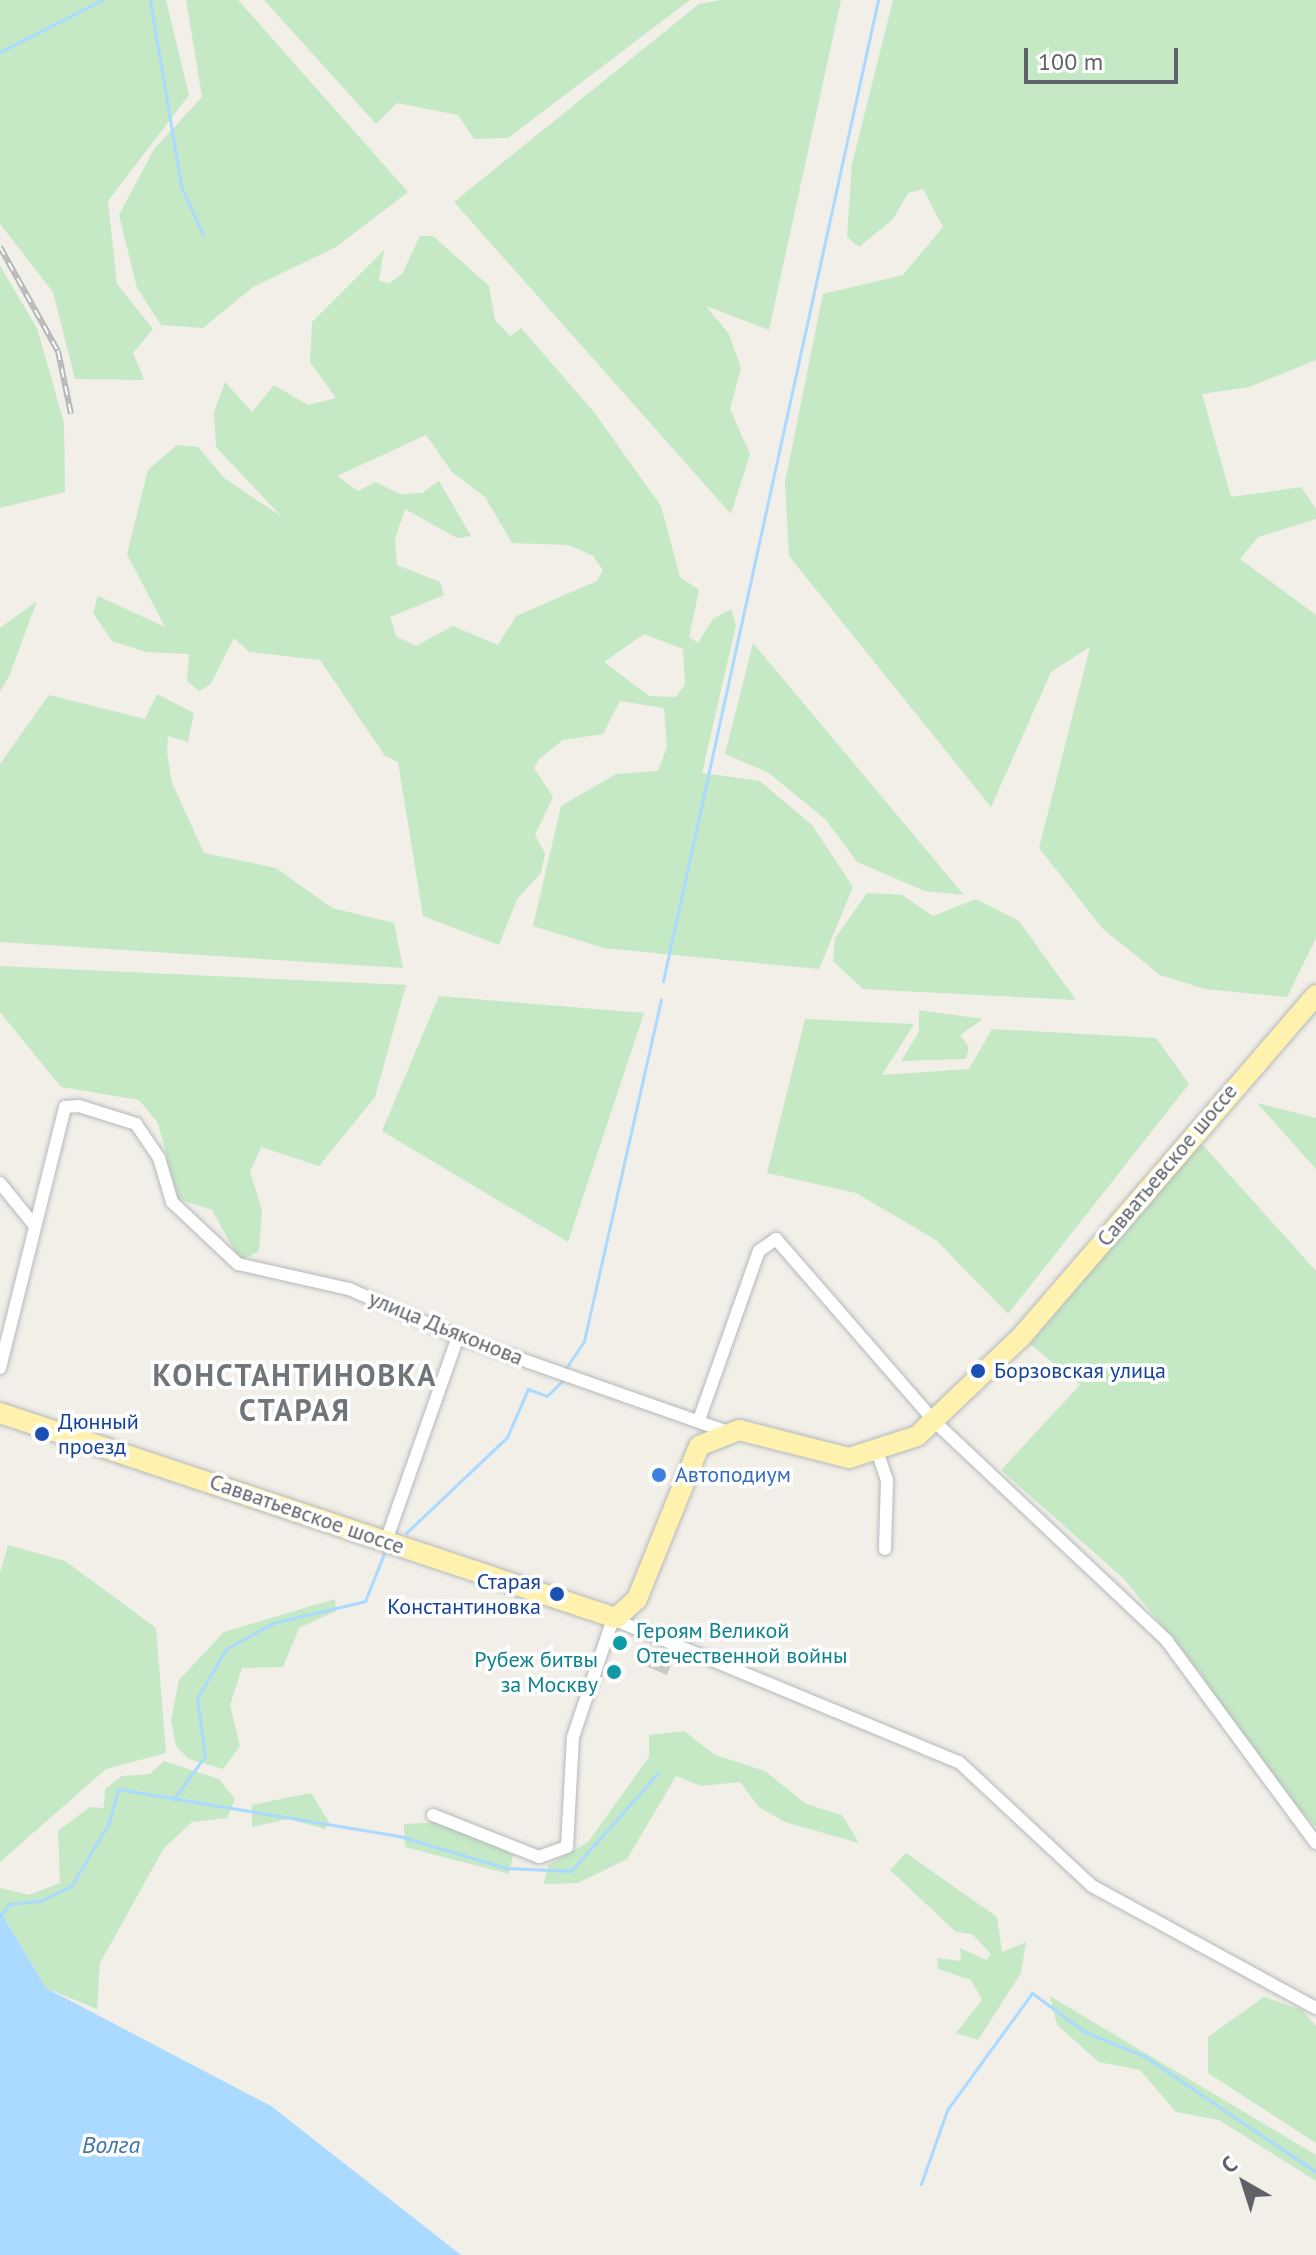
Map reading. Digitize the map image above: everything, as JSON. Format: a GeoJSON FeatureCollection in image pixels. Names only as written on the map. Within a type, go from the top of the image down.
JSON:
{"type":"FeatureCollection","features":[{"type":"Feature","properties":{"kind":"main road","name":"Савватьевское шоссе"},"geometry":{"type":"LineString","coordinates":[[935,1422],[1021,1337],[1316,995]]}},
{"type":"Feature","properties":{"kind":"main road","name":"Савватьевское шоссе"},"geometry":{"type":"LineString","coordinates":[[0,1413],[613,1619]]}},
{"type":"Feature","properties":{"kind":"main road","name":"улица Дьяконова"},"geometry":{"type":"LineString","coordinates":[[725,1431],[828,1456],[878,1454],[935,1422]]}},
{"type":"Feature","properties":{"kind":"main road"},"geometry":{"type":"LineString","coordinates":[[613,1619],[636,1602],[688,1460],[725,1431]]}},
{"type":"Feature","properties":{"kind":"street","name":"улица Дьяконова"},"geometry":{"type":"LineString","coordinates":[[35,1226],[65,1107],[98,1109],[136,1124],[159,1158],[172,1202],[238,1264],[349,1289],[425,1317],[458,1337],[725,1431]]}},
{"type":"Feature","properties":{"kind":"street"},"geometry":{"type":"LineString","coordinates":[[0,1183],[35,1226],[0,1368]]}},
{"type":"Feature","properties":{"kind":"street"},"geometry":{"type":"LineString","coordinates":[[699,1420],[759,1251],[770,1239],[781,1243],[935,1422],[1167,1641],[1316,1843]]}},
{"type":"Feature","properties":{"kind":"street"},"geometry":{"type":"LineString","coordinates":[[386,1541],[458,1337]]}},
{"type":"Feature","properties":{"kind":"street"},"geometry":{"type":"LineString","coordinates":[[878,1454],[887,1480],[885,1549]]}},
{"type":"Feature","properties":{"kind":"street"},"geometry":{"type":"LineString","coordinates":[[433,1815],[539,1857],[555,1854],[570,1835],[573,1737],[613,1619],[959,1762],[1092,1886],[1316,2008]]}},
{"type":"Feature","properties":{"kind":"green space"},"geometry":{"type":"Polygon","coordinates":[[[0,0],[166,0],[189,95],[108,201],[117,284],[153,329],[133,353],[144,380],[75,379],[53,292],[0,224],[0,0]]]}},
{"type":"Feature","properties":{"kind":"green space"},"geometry":{"type":"Polygon","coordinates":[[[186,0],[238,0],[408,192],[336,247],[253,287],[203,328],[161,325],[137,288],[119,215],[154,149],[202,97],[186,0]]]}},
{"type":"Feature","properties":{"kind":"green space"},"geometry":{"type":"Polygon","coordinates":[[[264,0],[690,0],[508,138],[474,139],[458,115],[397,103],[376,124],[264,0]]]}},
{"type":"Feature","properties":{"kind":"green space"},"geometry":{"type":"Polygon","coordinates":[[[721,0],[841,0],[769,330],[706,306],[729,334],[741,368],[730,409],[750,454],[731,514],[454,202],[699,4],[721,0]]]}},
{"type":"Feature","properties":{"kind":"green space"},"geometry":{"type":"Polygon","coordinates":[[[893,0],[1316,0],[1316,360],[1249,387],[1202,394],[1231,497],[1301,487],[1316,509],[1316,519],[1258,537],[1240,559],[1316,615],[1316,938],[1287,997],[1205,989],[1160,975],[1103,929],[1039,848],[1090,647],[1051,672],[991,807],[789,556],[785,482],[823,294],[903,275],[943,227],[923,189],[908,193],[893,219],[859,247],[847,237],[852,164],[893,0]]]}},
{"type":"Feature","properties":{"kind":"green space"},"geometry":{"type":"Polygon","coordinates":[[[420,236],[433,236],[489,286],[495,320],[510,336],[521,328],[594,412],[661,506],[680,577],[699,590],[689,637],[698,643],[713,619],[731,609],[736,625],[702,773],[760,781],[812,825],[853,887],[819,969],[604,948],[533,926],[561,806],[616,774],[658,771],[667,747],[664,708],[620,701],[603,734],[563,740],[539,759],[534,768],[553,797],[535,835],[545,854],[541,873],[517,899],[499,945],[423,916],[398,762],[385,756],[320,660],[249,652],[234,638],[210,685],[199,691],[187,681],[189,654],[146,652],[112,641],[93,613],[98,596],[165,627],[127,554],[148,470],[177,445],[198,447],[224,478],[282,517],[216,447],[214,412],[225,382],[252,412],[274,385],[308,405],[336,398],[310,362],[312,322],[384,250],[379,280],[388,284],[402,274],[420,236]],[[426,435],[337,476],[358,491],[375,482],[400,494],[422,493],[439,481],[471,536],[457,538],[405,509],[395,539],[397,565],[440,582],[444,595],[390,617],[396,636],[416,646],[453,626],[498,645],[516,616],[597,581],[603,570],[593,556],[569,545],[512,543],[485,497],[452,472],[426,435]],[[644,634],[604,662],[649,696],[676,697],[685,684],[683,649],[644,634]]]}},
{"type":"Feature","properties":{"kind":"green space"},"geometry":{"type":"Polygon","coordinates":[[[0,266],[37,328],[64,423],[65,492],[0,508],[0,266]]]}},
{"type":"Feature","properties":{"kind":"green space"},"geometry":{"type":"Polygon","coordinates":[[[37,601],[10,674],[0,692],[0,628],[37,601]]]}},
{"type":"Feature","properties":{"kind":"green space"},"geometry":{"type":"Polygon","coordinates":[[[753,643],[964,895],[925,891],[857,862],[826,820],[769,773],[725,754],[753,643]]]}},
{"type":"Feature","properties":{"kind":"green space"},"geometry":{"type":"Polygon","coordinates":[[[157,694],[194,713],[188,742],[168,736],[167,752],[172,783],[204,853],[276,868],[332,908],[394,923],[403,968],[0,942],[0,764],[49,695],[145,719],[157,694]]]}},
{"type":"Feature","properties":{"kind":"green space"},"geometry":{"type":"Polygon","coordinates":[[[867,893],[902,895],[933,916],[976,899],[1019,921],[1076,1000],[863,989],[833,961],[835,938],[867,893]]]}},
{"type":"Feature","properties":{"kind":"green space"},"geometry":{"type":"Polygon","coordinates":[[[0,966],[406,985],[375,1097],[319,1166],[261,1147],[250,1172],[262,1210],[259,1251],[240,1261],[212,1210],[178,1199],[158,1123],[139,1100],[61,1087],[0,1012],[0,966]]]}},
{"type":"Feature","properties":{"kind":"green space"},"geometry":{"type":"Polygon","coordinates":[[[439,996],[644,1013],[568,1242],[382,1131],[439,996]]]}},
{"type":"Feature","properties":{"kind":"green space"},"geometry":{"type":"Polygon","coordinates":[[[919,1010],[983,1019],[960,1035],[969,1047],[966,1059],[901,1061],[919,1032],[919,1010]]]}},
{"type":"Feature","properties":{"kind":"green space"},"geometry":{"type":"Polygon","coordinates":[[[805,1019],[914,1024],[882,1075],[969,1069],[992,1029],[1156,1038],[1189,1084],[1008,1314],[936,1240],[856,1193],[767,1173],[805,1019]]]}},
{"type":"Feature","properties":{"kind":"green space"},"geometry":{"type":"Polygon","coordinates":[[[1257,1103],[1316,1118],[1316,1169],[1257,1103]]]}},
{"type":"Feature","properties":{"kind":"green space"},"geometry":{"type":"Polygon","coordinates":[[[1200,1142],[1316,1271],[1316,1827],[1222,1727],[1202,1675],[1124,1579],[1001,1470],[1080,1385],[1030,1344],[1200,1142]]]}},
{"type":"Feature","properties":{"kind":"green space"},"geometry":{"type":"Polygon","coordinates":[[[8,1545],[65,1561],[156,1628],[166,1753],[106,1769],[0,1862],[0,1573],[8,1545]]]}},
{"type":"Feature","properties":{"kind":"green space"},"geometry":{"type":"Polygon","coordinates":[[[335,1599],[336,1611],[299,1628],[283,1667],[242,1668],[230,1705],[240,1746],[223,1769],[189,1759],[176,1746],[171,1720],[179,1680],[224,1632],[335,1599]]]}},
{"type":"Feature","properties":{"kind":"green space"},"geometry":{"type":"Polygon","coordinates":[[[684,1731],[715,1755],[765,1771],[806,1804],[842,1815],[859,1843],[785,1822],[759,1807],[740,1782],[701,1786],[676,1776],[627,1859],[578,1883],[544,1884],[548,1865],[588,1842],[649,1757],[649,1735],[684,1731]]]}},
{"type":"Feature","properties":{"kind":"green space"},"geometry":{"type":"Polygon","coordinates":[[[164,1761],[219,1779],[235,1799],[227,1818],[192,1822],[164,1848],[100,1963],[97,2009],[46,1988],[0,1911],[0,1888],[29,1895],[60,1883],[58,1831],[90,1807],[104,1808],[105,1789],[122,1776],[150,1774],[164,1761]]]}},
{"type":"Feature","properties":{"kind":"green space"},"geometry":{"type":"Polygon","coordinates":[[[311,1793],[329,1822],[325,1829],[289,1819],[252,1827],[252,1805],[311,1793]]]}},
{"type":"Feature","properties":{"kind":"green space"},"geometry":{"type":"Polygon","coordinates":[[[445,1822],[513,1855],[509,1874],[405,1847],[404,1824],[445,1822]]]}},
{"type":"Feature","properties":{"kind":"green space"},"geometry":{"type":"Polygon","coordinates":[[[906,1853],[997,1917],[1002,1952],[1026,1942],[1021,1973],[978,2040],[956,2033],[982,2000],[971,1980],[938,1969],[937,1958],[961,1961],[960,1948],[986,1960],[991,1954],[972,1934],[956,1932],[890,1870],[906,1853]]]}},
{"type":"Feature","properties":{"kind":"green space"},"geometry":{"type":"Polygon","coordinates":[[[1050,1996],[1316,2155],[1316,2181],[1219,2120],[1176,2112],[1140,2070],[1099,2062],[1057,2025],[1050,1996]]]}},
{"type":"Feature","properties":{"kind":"green space"},"geometry":{"type":"Polygon","coordinates":[[[1264,1997],[1302,2010],[1316,2026],[1316,2143],[1208,2073],[1208,2037],[1264,1997]]]}},
{"type":"Feature","properties":{"kind":"water","name":"Волга"},"geometry":{"type":"Polygon","coordinates":[[[0,1911],[46,1988],[271,2106],[461,2255],[0,2255],[0,1911]]]}},
{"type":"Feature","properties":{"kind":"building"},"geometry":{"type":"Polygon","coordinates":[[[648,1653],[672,1662],[667,1675],[643,1665],[648,1653]]]}},
{"type":"Feature","properties":{"kind":"waterway"},"geometry":{"type":"LineString","coordinates":[[0,52],[102,0]]}},
{"type":"Feature","properties":{"kind":"waterway"},"geometry":{"type":"LineString","coordinates":[[150,0],[181,186],[203,235]]}},
{"type":"Feature","properties":{"kind":"waterway"},"geometry":{"type":"LineString","coordinates":[[663,981],[878,0]]}},
{"type":"Feature","properties":{"kind":"waterway"},"geometry":{"type":"LineString","coordinates":[[566,1368],[584,1341],[661,1000]]}},
{"type":"Feature","properties":{"kind":"waterway"},"geometry":{"type":"LineString","coordinates":[[406,1533],[507,1437],[528,1389],[547,1396],[562,1381]]}},
{"type":"Feature","properties":{"kind":"waterway"},"geometry":{"type":"LineString","coordinates":[[173,1800],[205,1756],[197,1698],[226,1649],[273,1623],[365,1601],[385,1551]]}},
{"type":"Feature","properties":{"kind":"waterway"},"geometry":{"type":"LineString","coordinates":[[0,1917],[9,1904],[40,1901],[71,1886],[109,1823],[118,1789],[399,1836],[506,1868],[571,1871],[657,1774]]}},
{"type":"Feature","properties":{"kind":"waterway"},"geometry":{"type":"LineString","coordinates":[[921,2184],[947,2110],[1032,1993],[1085,2032],[1144,2056],[1316,2172]]}},
{"type":"Feature","properties":{"kind":"railway"},"geometry":{"type":"LineString","coordinates":[[0,247],[58,351],[71,414]]}},
{"type":"Feature","properties":{"kind":"place","name":"Борзовская улица"},"geometry":{"type":"Point","coordinates":[978,1371]}},
{"type":"Feature","properties":{"kind":"place","name":"Дюнный проезд"},"geometry":{"type":"Point","coordinates":[42,1434]}},
{"type":"Feature","properties":{"kind":"place","name":"Автоподиум"},"geometry":{"type":"Point","coordinates":[659,1475]}},
{"type":"Feature","properties":{"kind":"place","name":"Старая Константиновка"},"geometry":{"type":"Point","coordinates":[557,1594]}},
{"type":"Feature","properties":{"kind":"place","name":"Героям Великой Отечественной войны"},"geometry":{"type":"Point","coordinates":[620,1643]}},
{"type":"Feature","properties":{"kind":"place","name":"Рубеж битвы за Москву"},"geometry":{"type":"Point","coordinates":[614,1672]}},
{"type":"Feature","properties":{"kind":"district","name":"КОНСТАНТИНОВКА СТАРАЯ"},"geometry":{"type":"Point","coordinates":[295,1392]}}]}
